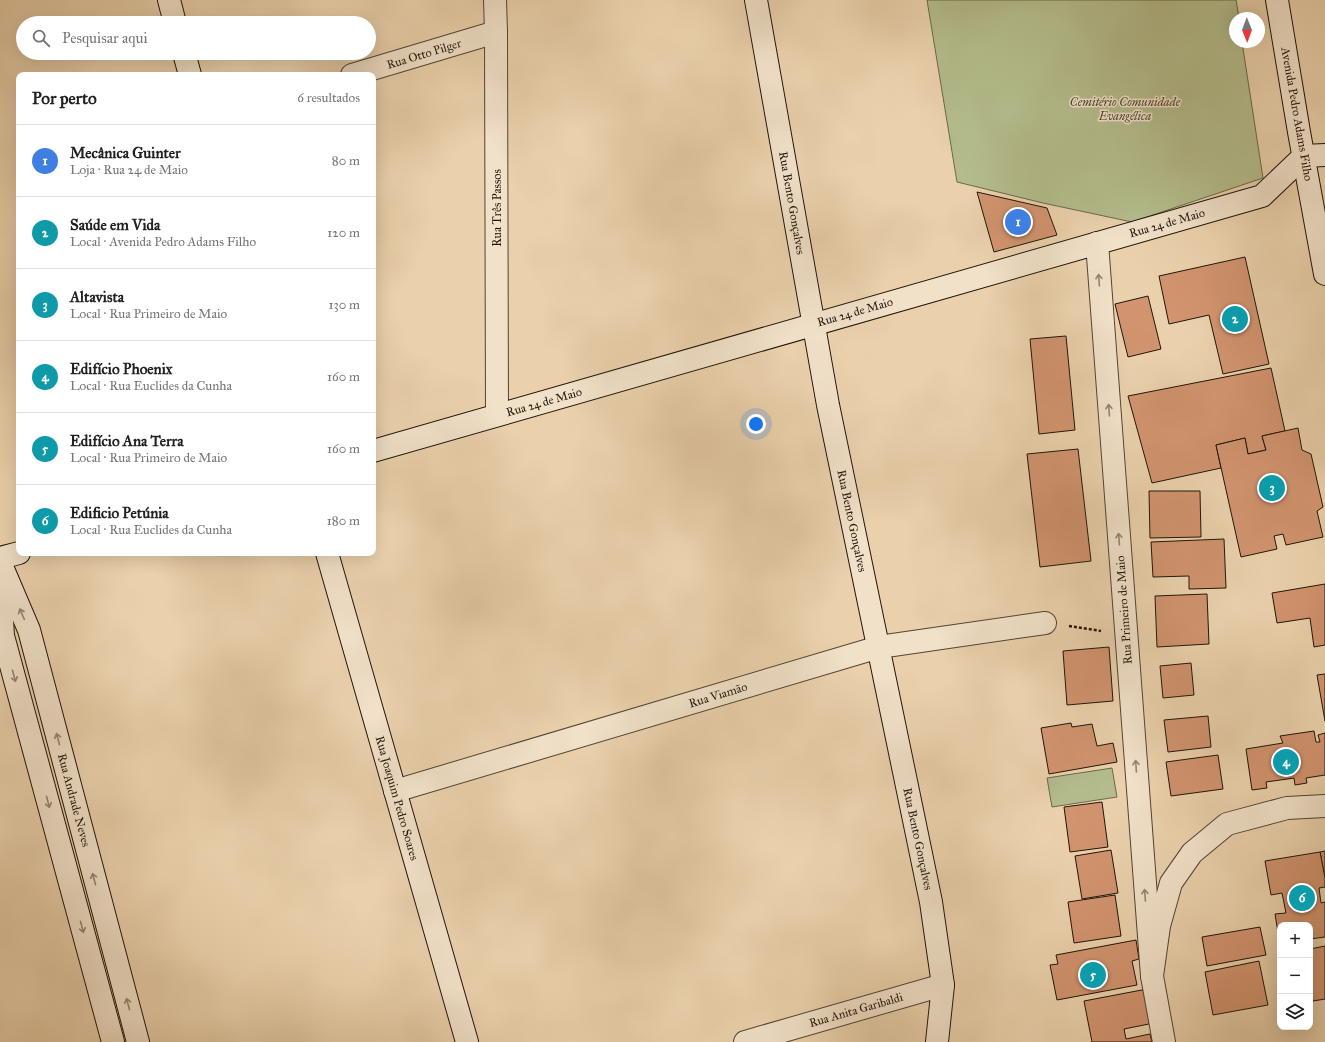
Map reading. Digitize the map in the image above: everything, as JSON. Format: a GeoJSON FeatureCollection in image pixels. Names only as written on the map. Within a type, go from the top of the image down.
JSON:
{"type":"FeatureCollection","features":[{"type":"Feature","properties":{"kind":"street"},"geometry":{"type":"LineString","coordinates":[[169,0],[173,16]]}},
{"type":"Feature","properties":{"kind":"street","name":"Rua Três Passos"},"geometry":{"type":"LineString","coordinates":[[495,0],[497,416]]}},
{"type":"Feature","properties":{"kind":"street","name":"Rua Bento Gonçalves"},"geometry":{"type":"LineString","coordinates":[[756,0],[828,405],[931,902],[944,985],[937,1042]]}},
{"type":"Feature","properties":{"kind":"street","name":"Avenida Pedro Adams Filho"},"geometry":{"type":"LineString","coordinates":[[1277,0],[1325,274]]}},
{"type":"Feature","properties":{"kind":"street","name":"Rua Otto Pilger"},"geometry":{"type":"LineString","coordinates":[[362,72],[496,32]]}},
{"type":"Feature","properties":{"kind":"street"},"geometry":{"type":"LineString","coordinates":[[186,60],[189,72]]}},
{"type":"Feature","properties":{"kind":"street"},"geometry":{"type":"LineString","coordinates":[[1304,156],[1325,155]]}},
{"type":"Feature","properties":{"kind":"street","name":"Rua 24 de Maio"},"geometry":{"type":"LineString","coordinates":[[376,450],[1262,196],[1304,156]]}},
{"type":"Feature","properties":{"kind":"street","name":"Rua Primeiro de Maio"},"geometry":{"type":"LineString","coordinates":[[1097,243],[1152,976],[1164,1042]]}},
{"type":"Feature","properties":{"kind":"street"},"geometry":{"type":"LineString","coordinates":[[0,558],[16,554]]}},
{"type":"Feature","properties":{"kind":"street","name":"Rua Joaquim Pedro Soares"},"geometry":{"type":"LineString","coordinates":[[328,556],[467,1042]]}},
{"type":"Feature","properties":{"kind":"street","name":"Rua Andrade Neves"},"geometry":{"type":"LineString","coordinates":[[0,562],[29,630],[138,1042]]}},
{"type":"Feature","properties":{"kind":"street"},"geometry":{"type":"LineString","coordinates":[[0,583],[3,636],[113,1042]]}},
{"type":"Feature","properties":{"kind":"street","name":"Rua Viamão"},"geometry":{"type":"LineString","coordinates":[[395,791],[878,647],[1045,623]]}},
{"type":"Feature","properties":{"kind":"street","name":"Rua Primeiro de Maio"},"geometry":{"type":"LineString","coordinates":[[1152,976],[1159,926],[1171,883],[1192,853],[1227,824],[1287,808],[1325,806]]}},
{"type":"Feature","properties":{"kind":"street","name":"Rua Anita Garibaldi"},"geometry":{"type":"LineString","coordinates":[[745,1042],[944,985]]}},
{"type":"Feature","properties":{"kind":"path"},"geometry":{"type":"LineString","coordinates":[[1045,623],[1126,634]]}},
{"type":"Feature","properties":{"kind":"green space","name":"Cemitério Comunidade Evangélica"},"geometry":{"type":"Polygon","coordinates":[[[927,0],[1236,0],[1238,12],[1229,12],[1229,48],[1243,48],[1263,178],[1132,222],[1043,203],[957,182],[927,0]]]}},
{"type":"Feature","properties":{"kind":"green space"},"geometry":{"type":"Polygon","coordinates":[[[1112,768],[1117,797],[1052,807],[1047,778],[1112,768]]]}},
{"type":"Feature","properties":{"kind":"building"},"geometry":{"type":"Polygon","coordinates":[[[977,192],[1047,208],[1057,235],[994,252],[977,192]]]}},
{"type":"Feature","properties":{"kind":"building"},"geometry":{"type":"Polygon","coordinates":[[[1245,257],[1269,364],[1223,374],[1209,315],[1169,324],[1159,276],[1245,257]]]}},
{"type":"Feature","properties":{"kind":"building"},"geometry":{"type":"Polygon","coordinates":[[[1148,296],[1161,349],[1128,357],[1115,304],[1148,296]]]}},
{"type":"Feature","properties":{"kind":"building"},"geometry":{"type":"Polygon","coordinates":[[[1066,336],[1075,430],[1039,434],[1030,339],[1066,336]]]}},
{"type":"Feature","properties":{"kind":"building"},"geometry":{"type":"Polygon","coordinates":[[[1271,368],[1285,431],[1262,436],[1266,450],[1248,454],[1245,438],[1216,445],[1221,468],[1152,483],[1128,396],[1271,368]]]}},
{"type":"Feature","properties":{"kind":"building"},"geometry":{"type":"Polygon","coordinates":[[[1298,428],[1302,450],[1311,454],[1323,507],[1317,511],[1323,537],[1286,545],[1283,534],[1274,536],[1277,549],[1241,557],[1216,445],[1245,438],[1248,454],[1266,450],[1262,436],[1298,428]]]}},
{"type":"Feature","properties":{"kind":"building"},"geometry":{"type":"Polygon","coordinates":[[[1078,449],[1091,561],[1040,567],[1027,454],[1078,449]]]}},
{"type":"Feature","properties":{"kind":"building"},"geometry":{"type":"Polygon","coordinates":[[[1149,491],[1200,491],[1201,537],[1150,538],[1149,491]]]}},
{"type":"Feature","properties":{"kind":"building"},"geometry":{"type":"Polygon","coordinates":[[[1224,539],[1226,588],[1189,589],[1189,576],[1153,577],[1151,542],[1224,539]]]}},
{"type":"Feature","properties":{"kind":"building"},"geometry":{"type":"Polygon","coordinates":[[[1325,584],[1325,645],[1314,647],[1310,618],[1277,623],[1272,593],[1325,584]]]}},
{"type":"Feature","properties":{"kind":"building"},"geometry":{"type":"Polygon","coordinates":[[[1207,594],[1209,644],[1157,647],[1155,596],[1207,594]]]}},
{"type":"Feature","properties":{"kind":"building"},"geometry":{"type":"Polygon","coordinates":[[[1109,647],[1113,701],[1067,705],[1063,651],[1109,647]]]}},
{"type":"Feature","properties":{"kind":"building"},"geometry":{"type":"Polygon","coordinates":[[[1191,663],[1194,695],[1163,698],[1160,666],[1191,663]]]}},
{"type":"Feature","properties":{"kind":"building"},"geometry":{"type":"Polygon","coordinates":[[[1325,674],[1325,721],[1317,675],[1325,674]]]}},
{"type":"Feature","properties":{"kind":"building"},"geometry":{"type":"Polygon","coordinates":[[[1208,716],[1211,747],[1168,752],[1164,720],[1208,716]]]}},
{"type":"Feature","properties":{"kind":"building"},"geometry":{"type":"Polygon","coordinates":[[[1071,723],[1072,727],[1092,724],[1097,746],[1113,743],[1117,762],[1049,774],[1041,728],[1071,723]]]}},
{"type":"Feature","properties":{"kind":"building"},"geometry":{"type":"Polygon","coordinates":[[[1314,731],[1316,742],[1320,742],[1318,735],[1325,733],[1325,775],[1306,778],[1307,783],[1295,785],[1294,778],[1266,782],[1267,788],[1252,790],[1246,749],[1283,743],[1280,736],[1314,731]]]}},
{"type":"Feature","properties":{"kind":"building"},"geometry":{"type":"Polygon","coordinates":[[[1218,755],[1223,789],[1171,796],[1166,762],[1218,755]]]}},
{"type":"Feature","properties":{"kind":"building"},"geometry":{"type":"Polygon","coordinates":[[[1102,802],[1108,847],[1070,852],[1064,807],[1102,802]]]}},
{"type":"Feature","properties":{"kind":"building"},"geometry":{"type":"Polygon","coordinates":[[[1111,850],[1118,893],[1082,899],[1075,856],[1111,850]]]}},
{"type":"Feature","properties":{"kind":"building"},"geometry":{"type":"Polygon","coordinates":[[[1325,851],[1325,878],[1320,852],[1325,851]]]}},
{"type":"Feature","properties":{"kind":"building"},"geometry":{"type":"Polygon","coordinates":[[[1320,852],[1325,878],[1325,887],[1319,888],[1321,903],[1325,902],[1325,937],[1313,939],[1313,922],[1277,922],[1277,926],[1275,914],[1286,913],[1282,893],[1271,895],[1265,861],[1320,852]]]}},
{"type":"Feature","properties":{"kind":"building"},"geometry":{"type":"Polygon","coordinates":[[[1115,895],[1121,936],[1074,943],[1068,902],[1115,895]]]}},
{"type":"Feature","properties":{"kind":"building"},"geometry":{"type":"Polygon","coordinates":[[[1260,927],[1266,955],[1207,966],[1202,937],[1260,927]]]}},
{"type":"Feature","properties":{"kind":"building"},"geometry":{"type":"Polygon","coordinates":[[[1136,940],[1139,959],[1132,961],[1137,985],[1057,1000],[1050,965],[1058,964],[1056,955],[1136,940]]]}},
{"type":"Feature","properties":{"kind":"building"},"geometry":{"type":"Polygon","coordinates":[[[1325,946],[1325,999],[1313,1001],[1313,958],[1313,948],[1325,946]]]}},
{"type":"Feature","properties":{"kind":"building"},"geometry":{"type":"Polygon","coordinates":[[[1259,961],[1268,1005],[1213,1015],[1205,972],[1259,961]]]}},
{"type":"Feature","properties":{"kind":"building"},"geometry":{"type":"Polygon","coordinates":[[[1147,989],[1154,1023],[1124,1029],[1126,1039],[1150,1034],[1152,1042],[1092,1042],[1084,1001],[1147,989]]]}},
{"type":"Feature","properties":{"kind":"place","name":"Mecânica Guinter"},"geometry":{"type":"Point","coordinates":[1018,222]}},
{"type":"Feature","properties":{"kind":"place","name":"Saúde em Vida"},"geometry":{"type":"Point","coordinates":[1235,319]}},
{"type":"Feature","properties":{"kind":"place","name":"Altavista"},"geometry":{"type":"Point","coordinates":[1272,488]}},
{"type":"Feature","properties":{"kind":"place","name":"Edifício Phoenix"},"geometry":{"type":"Point","coordinates":[1286,762]}},
{"type":"Feature","properties":{"kind":"place","name":"Edificio Petúnia"},"geometry":{"type":"Point","coordinates":[1302,898]}},
{"type":"Feature","properties":{"kind":"place","name":"Edifício Ana Terra"},"geometry":{"type":"Point","coordinates":[1093,975]}}]}
